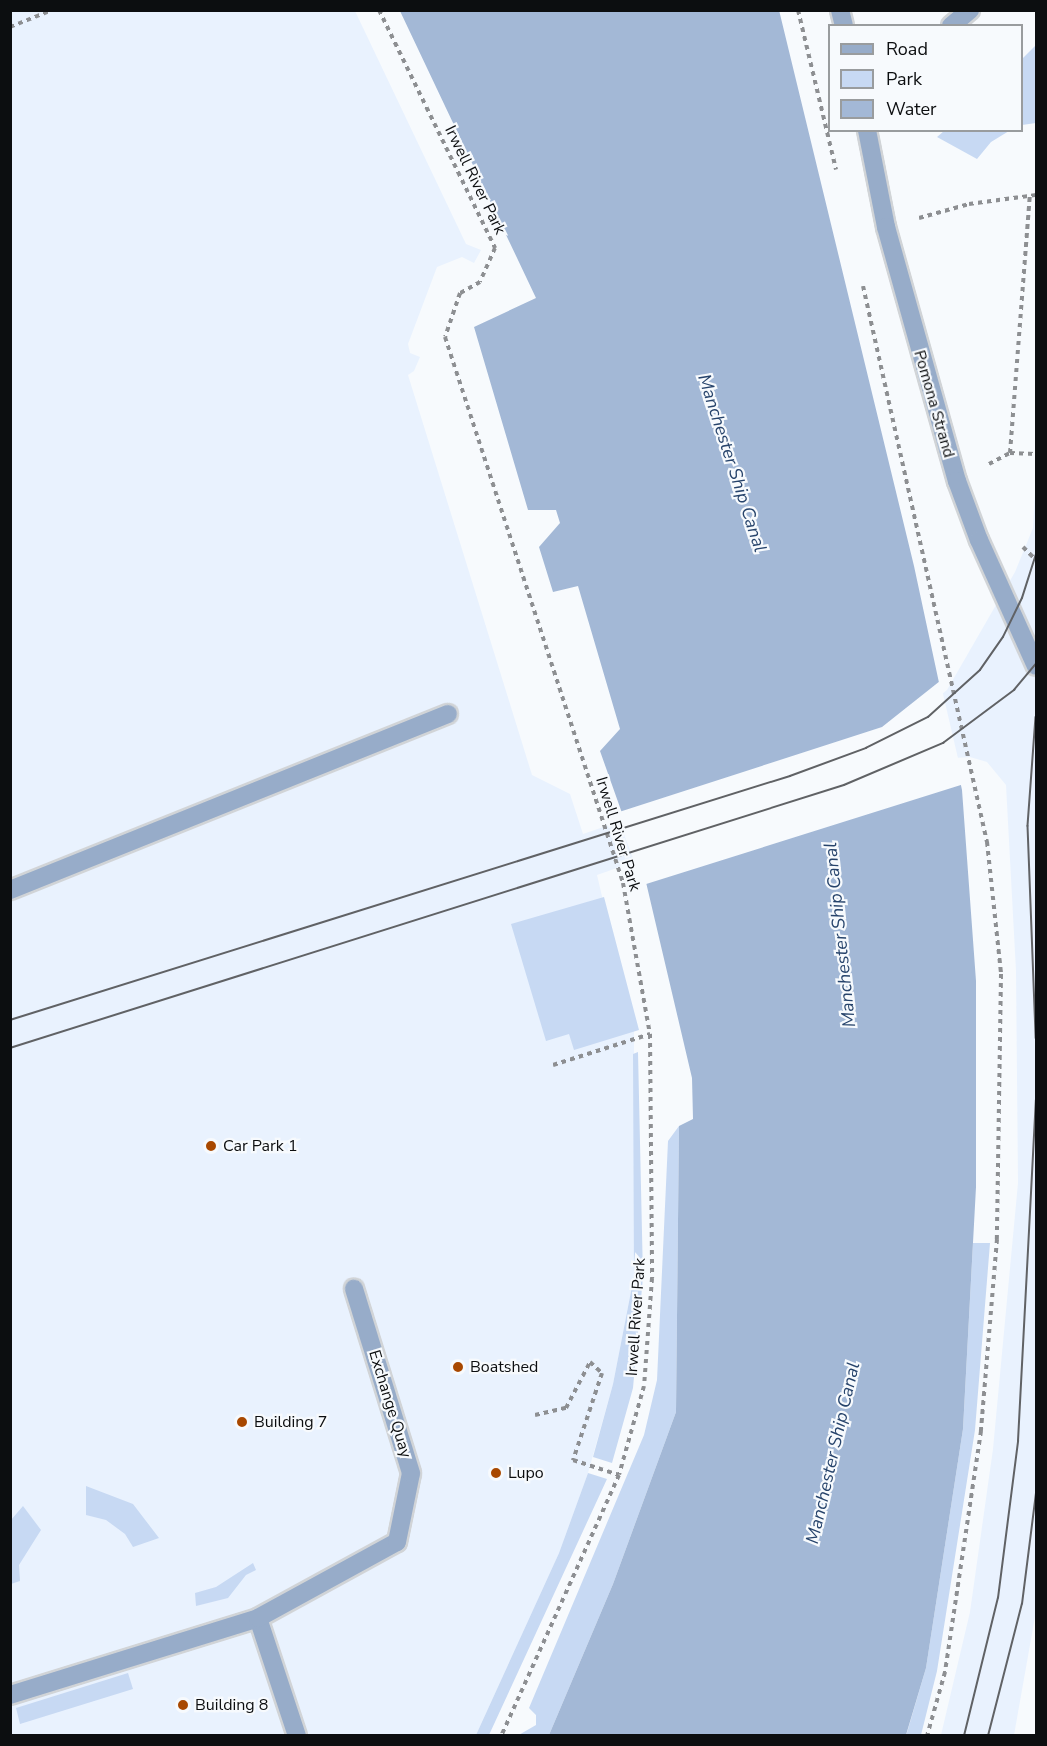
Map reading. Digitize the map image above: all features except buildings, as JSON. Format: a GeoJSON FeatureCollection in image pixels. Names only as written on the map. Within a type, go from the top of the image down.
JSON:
{"type":"FeatureCollection","features":[{"type":"Feature","properties":{"kind":"street"},"geometry":{"type":"LineString","coordinates":[[953,24],[970,10]]}},
{"type":"Feature","properties":{"kind":"street","name":"Pomona Strand"},"geometry":{"type":"LineString","coordinates":[[867,132],[886,227],[957,481],[979,540],[1036,666]]}},
{"type":"Feature","properties":{"kind":"street"},"geometry":{"type":"LineString","coordinates":[[10,890],[448,714]]}},
{"type":"Feature","properties":{"kind":"street","name":"Exchange Quay"},"geometry":{"type":"LineString","coordinates":[[10,1695],[258,1618],[397,1542],[411,1473],[354,1289]]}},
{"type":"Feature","properties":{"kind":"street"},"geometry":{"type":"LineString","coordinates":[[258,1618],[297,1736]]}},
{"type":"Feature","properties":{"kind":"path"},"geometry":{"type":"LineString","coordinates":[[10,27],[52,10]]}},
{"type":"Feature","properties":{"kind":"path","name":"Irwell River Park"},"geometry":{"type":"LineString","coordinates":[[379,10],[495,248],[480,282],[460,293],[445,337],[623,883],[650,1034],[652,1278],[644,1386],[619,1475],[501,1736]]}},
{"type":"Feature","properties":{"kind":"path"},"geometry":{"type":"LineString","coordinates":[[798,10],[839,182]]}},
{"type":"Feature","properties":{"kind":"path"},"geometry":{"type":"LineString","coordinates":[[932,215],[969,204],[1036,195]]}},
{"type":"Feature","properties":{"kind":"path"},"geometry":{"type":"LineString","coordinates":[[1011,453],[1030,196]]}},
{"type":"Feature","properties":{"kind":"path"},"geometry":{"type":"LineString","coordinates":[[862,282],[987,842],[1002,974],[997,1239],[981,1431],[945,1672],[927,1736]]}},
{"type":"Feature","properties":{"kind":"path"},"geometry":{"type":"LineString","coordinates":[[957,481],[1011,453],[1036,454]]}},
{"type":"Feature","properties":{"kind":"path"},"geometry":{"type":"LineString","coordinates":[[554,1065],[650,1034]]}},
{"type":"Feature","properties":{"kind":"path"},"geometry":{"type":"LineString","coordinates":[[535,1415],[566,1408],[590,1362],[602,1373],[573,1460],[619,1475]]}},
{"type":"Feature","properties":{"kind":"shaded area"},"geometry":{"type":"Polygon","coordinates":[[[11,11],[355,11],[466,244],[481,250],[474,263],[462,257],[437,267],[408,344],[410,353],[420,357],[414,371],[408,375],[532,775],[570,794],[583,834],[788,764],[926,707],[947,690],[1015,572],[1033,528],[1036,474],[1036,1611],[1014,1735],[941,1735],[970,1612],[993,1449],[1018,1183],[1016,971],[1006,785],[987,762],[970,757],[924,760],[597,875],[634,1032],[634,1276],[613,1384],[588,1473],[559,1553],[476,1735],[11,1736],[11,11]]]}},
{"type":"Feature","properties":{"kind":"green space"},"geometry":{"type":"Polygon","coordinates":[[[1036,45],[1036,123],[1023,125],[1023,58],[1036,45]]]}},
{"type":"Feature","properties":{"kind":"green space"},"geometry":{"type":"Polygon","coordinates":[[[943,132],[1007,132],[991,142],[977,159],[937,137],[943,132]]]}},
{"type":"Feature","properties":{"kind":"green space"},"geometry":{"type":"Polygon","coordinates":[[[604,897],[639,1030],[574,1050],[569,1034],[546,1041],[511,924],[604,897]]]}},
{"type":"Feature","properties":{"kind":"green space"},"geometry":{"type":"Polygon","coordinates":[[[638,1052],[643,1277],[633,1388],[612,1463],[593,1457],[613,1384],[634,1276],[633,1054],[638,1052]]]}},
{"type":"Feature","properties":{"kind":"green space"},"geometry":{"type":"Polygon","coordinates":[[[679,1126],[676,1412],[613,1584],[549,1735],[517,1736],[536,1725],[536,1715],[529,1708],[644,1435],[657,1380],[668,1141],[679,1126]]]}},
{"type":"Feature","properties":{"kind":"green space"},"geometry":{"type":"Polygon","coordinates":[[[973,1243],[990,1243],[975,1430],[937,1671],[921,1735],[906,1736],[926,1668],[963,1429],[973,1243]]]}},
{"type":"Feature","properties":{"kind":"green space"},"geometry":{"type":"Polygon","coordinates":[[[588,1473],[607,1479],[489,1735],[476,1735],[559,1553],[588,1473]]]}},
{"type":"Feature","properties":{"kind":"green space"},"geometry":{"type":"Polygon","coordinates":[[[86,1486],[133,1504],[159,1538],[133,1547],[125,1534],[106,1520],[86,1515],[86,1486]]]}},
{"type":"Feature","properties":{"kind":"green space"},"geometry":{"type":"Polygon","coordinates":[[[23,1506],[41,1530],[19,1565],[20,1581],[11,1584],[11,1520],[23,1506]]]}},
{"type":"Feature","properties":{"kind":"green space"},"geometry":{"type":"Polygon","coordinates":[[[253,1563],[256,1570],[246,1575],[228,1598],[196,1606],[195,1593],[216,1587],[253,1563]]]}},
{"type":"Feature","properties":{"kind":"green space"},"geometry":{"type":"Polygon","coordinates":[[[128,1673],[133,1689],[20,1724],[16,1708],[128,1673]]]}},
{"type":"Feature","properties":{"kind":"water","name":"Manchester Ship Canal"},"geometry":{"type":"Polygon","coordinates":[[[779,10],[914,566],[962,790],[976,981],[976,1187],[963,1429],[926,1668],[906,1735],[549,1735],[613,1584],[676,1412],[679,1126],[693,1119],[692,1078],[645,878],[600,751],[620,729],[578,586],[553,592],[539,547],[560,523],[556,510],[528,510],[474,327],[536,298],[400,11],[779,10]]]}},
{"type":"Feature","properties":{"kind":"pier"},"geometry":{"type":"Polygon","coordinates":[[[940,681],[964,784],[643,885],[616,813],[882,727],[940,681]]]}},
{"type":"Feature","properties":{"kind":"tram line"},"geometry":{"type":"LineString","coordinates":[[10,1020],[790,776],[866,748],[928,717],[980,670],[1003,637],[1022,598],[1036,554]]}},
{"type":"Feature","properties":{"kind":"tram line"},"geometry":{"type":"LineString","coordinates":[[10,1048],[844,785],[943,743],[1014,690],[1036,664]]}},
{"type":"Feature","properties":{"kind":"tram line"},"geometry":{"type":"LineString","coordinates":[[1036,717],[1028,826],[1036,1038]]}},
{"type":"Feature","properties":{"kind":"tram line"},"geometry":{"type":"LineString","coordinates":[[964,1736],[998,1598],[1018,1441],[1036,1100]]}},
{"type":"Feature","properties":{"kind":"tram line"},"geometry":{"type":"LineString","coordinates":[[988,1736],[1022,1604],[1036,1493]]}},
{"type":"Feature","properties":{"kind":"place","name":"Car Park 1"},"geometry":{"type":"Point","coordinates":[211,1146]}},
{"type":"Feature","properties":{"kind":"place","name":"Boatshed"},"geometry":{"type":"Point","coordinates":[458,1367]}},
{"type":"Feature","properties":{"kind":"place","name":"Building 7"},"geometry":{"type":"Point","coordinates":[242,1422]}},
{"type":"Feature","properties":{"kind":"place","name":"Lupo"},"geometry":{"type":"Point","coordinates":[496,1473]}},
{"type":"Feature","properties":{"kind":"place","name":"Building 8"},"geometry":{"type":"Point","coordinates":[183,1705]}}]}
